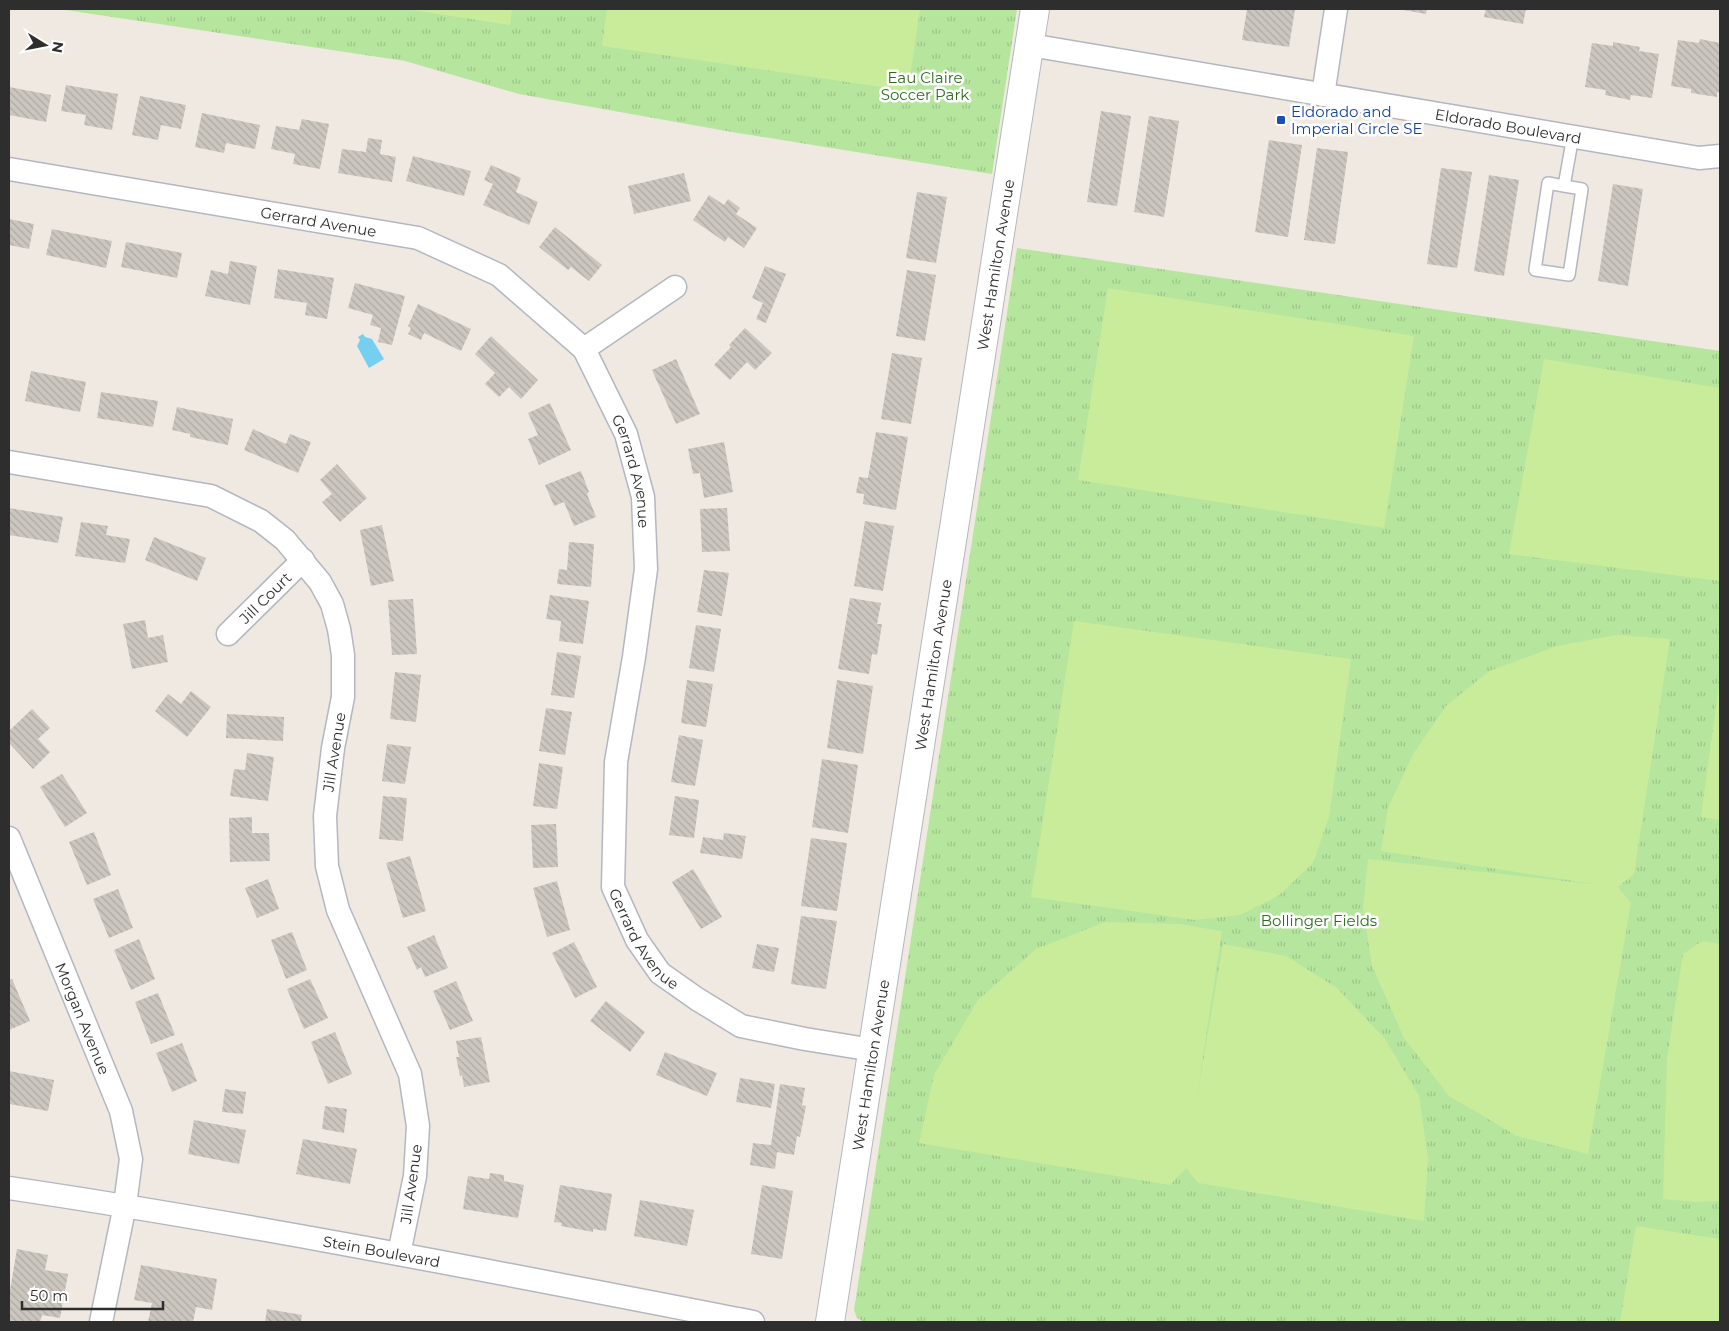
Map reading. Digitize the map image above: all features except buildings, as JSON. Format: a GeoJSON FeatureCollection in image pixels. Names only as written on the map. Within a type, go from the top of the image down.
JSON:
{"type":"FeatureCollection","features":[{"type":"Feature","properties":{"kind":"street","name":"West Hamilton Avenue"},"geometry":{"type":"LineString","coordinates":[[830,1322],[1036,9]]}},
{"type":"Feature","properties":{"kind":"street"},"geometry":{"type":"LineString","coordinates":[[1323,95],[1336,9]]}},
{"type":"Feature","properties":{"kind":"street","name":"Eldorado Boulevard"},"geometry":{"type":"LineString","coordinates":[[1030,45],[1699,158],[1720,156]]}},
{"type":"Feature","properties":{"kind":"street","name":"Gerrard Avenue"},"geometry":{"type":"LineString","coordinates":[[9,169],[418,238],[499,275],[584,349],[626,434],[643,497],[646,568],[634,657],[616,762],[613,886],[638,940],[660,973],[697,999],[740,1026],[873,1050]]}},
{"type":"Feature","properties":{"kind":"street"},"geometry":{"type":"LineString","coordinates":[[584,349],[675,287]]}},
{"type":"Feature","properties":{"kind":"street","name":"Jill Avenue"},"geometry":{"type":"LineString","coordinates":[[9,462],[211,496],[261,521],[285,540],[320,582],[332,604],[339,629],[343,655],[343,696],[333,748],[325,816],[327,866],[338,910],[410,1074],[418,1126],[415,1176],[399,1254]]}},
{"type":"Feature","properties":{"kind":"street","name":"Jill Court"},"geometry":{"type":"LineString","coordinates":[[228,634],[303,560]]}},
{"type":"Feature","properties":{"kind":"street","name":"Morgan Avenue"},"geometry":{"type":"LineString","coordinates":[[9,838],[121,1111],[131,1159],[125,1205],[101,1322]]}},
{"type":"Feature","properties":{"kind":"street","name":"Stein Boulevard"},"geometry":{"type":"LineString","coordinates":[[9,1188],[125,1205],[399,1254],[753,1322]]}},
{"type":"Feature","properties":{"kind":"lane"},"geometry":{"type":"LineString","coordinates":[[1564,186],[1573,136]]}},
{"type":"Feature","properties":{"kind":"lane"},"geometry":{"type":"LineString","coordinates":[[1548,183],[1564,186],[1582,189],[1569,276],[1535,270],[1548,183]]}},
{"type":"Feature","properties":{"kind":"green space","name":"Eau Claire Soccer Park"},"geometry":{"type":"Polygon","coordinates":[[[59,9],[1017,9],[992,174],[732,132],[519,94],[405,61],[59,9]]]}},
{"type":"Feature","properties":{"kind":"green space"},"geometry":{"type":"Polygon","coordinates":[[[406,9],[512,9],[510,25],[406,9]]]}},
{"type":"Feature","properties":{"kind":"green space"},"geometry":{"type":"Polygon","coordinates":[[[607,9],[920,9],[908,91],[602,46],[607,9]]]}},
{"type":"Feature","properties":{"kind":"green space","name":"Bollinger Fields"},"geometry":{"type":"Polygon","coordinates":[[[1017,248],[1720,351],[1720,1322],[864,1322],[857,1318],[854,1310],[1017,248]]]}},
{"type":"Feature","properties":{"kind":"green space"},"geometry":{"type":"Polygon","coordinates":[[[1108,288],[1414,336],[1384,528],[1078,480],[1108,288]]]}},
{"type":"Feature","properties":{"kind":"green space"},"geometry":{"type":"Polygon","coordinates":[[[1544,359],[1720,388],[1720,581],[1509,554],[1544,359]]]}},
{"type":"Feature","properties":{"kind":"green space"},"geometry":{"type":"Polygon","coordinates":[[[1074,621],[1351,659],[1329,817],[1313,863],[1278,896],[1240,915],[1195,920],[1031,897],[1074,621]]]}},
{"type":"Feature","properties":{"kind":"green space"},"geometry":{"type":"Polygon","coordinates":[[[1616,635],[1670,639],[1634,874],[1618,887],[1631,903],[1588,1154],[1517,1136],[1449,1096],[1404,1038],[1372,966],[1363,908],[1368,859],[1600,885],[1381,851],[1388,808],[1413,754],[1446,706],[1489,671],[1557,646],[1616,635]]]}},
{"type":"Feature","properties":{"kind":"green space"},"geometry":{"type":"Polygon","coordinates":[[[1720,675],[1720,820],[1701,817],[1720,675]]]}},
{"type":"Feature","properties":{"kind":"green space"},"geometry":{"type":"Polygon","coordinates":[[[1105,922],[1180,924],[1222,931],[1195,1109],[1223,944],[1286,956],[1337,988],[1385,1039],[1419,1096],[1428,1159],[1424,1221],[1198,1183],[1186,1168],[1170,1185],[919,1143],[934,1075],[978,1000],[1036,949],[1105,922]]]}},
{"type":"Feature","properties":{"kind":"green space"},"geometry":{"type":"Polygon","coordinates":[[[1702,941],[1720,944],[1720,1201],[1695,1202],[1663,1199],[1667,1059],[1683,954],[1702,941]]]}},
{"type":"Feature","properties":{"kind":"green space"},"geometry":{"type":"Polygon","coordinates":[[[1636,1226],[1720,1239],[1720,1322],[1620,1322],[1636,1226]]]}},
{"type":"Feature","properties":{"kind":"water"},"geometry":{"type":"Polygon","coordinates":[[[363,334],[365,337],[372,339],[384,359],[369,368],[357,346],[360,340],[358,337],[363,334]]]}},
{"type":"Feature","properties":{"kind":"place","name":"Eldorado and Imperial Circle SE"},"geometry":{"type":"Point","coordinates":[1281,120]}}]}
